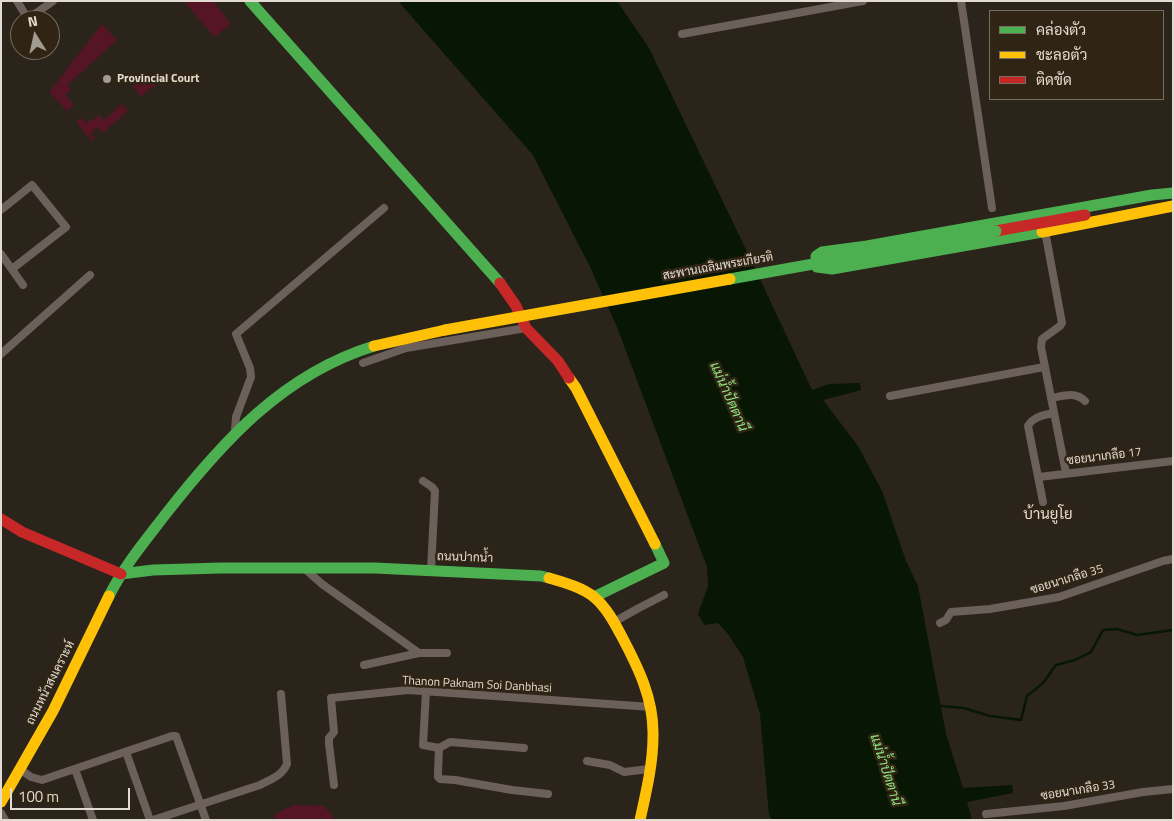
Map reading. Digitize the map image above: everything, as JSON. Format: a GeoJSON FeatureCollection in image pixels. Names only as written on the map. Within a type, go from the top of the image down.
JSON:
{"type":"FeatureCollection","features":[{"type":"Feature","properties":{"kind":"main road"},"geometry":{"type":"LineString","coordinates":[[250,1],[500,282],[516,306],[526,328],[558,361],[576,388],[664,562],[594,597]]}},
{"type":"Feature","properties":{"kind":"main road"},"geometry":{"type":"LineString","coordinates":[[1173,193],[1152,195],[867,246],[822,252],[816,256],[815,260],[817,267],[832,269],[1173,206]]}},
{"type":"Feature","properties":{"kind":"main road","name":"สะพานเฉลิมพระเกียรติ"},"geometry":{"type":"LineString","coordinates":[[235,430],[260,408],[317,370],[352,354],[397,339],[1173,198]]}},
{"type":"Feature","properties":{"kind":"main road","name":"ถนนหน้าสงเคราะห์"},"geometry":{"type":"LineString","coordinates":[[1,802],[51,715],[121,574],[180,496],[235,430]]}},
{"type":"Feature","properties":{"kind":"main road"},"geometry":{"type":"LineString","coordinates":[[1,519],[22,532],[121,574]]}},
{"type":"Feature","properties":{"kind":"main road","name":"ถนนปากน้ำ"},"geometry":{"type":"LineString","coordinates":[[121,574],[161,570],[303,567],[431,570],[541,576],[569,584],[594,597],[614,622],[635,660],[647,691],[651,707],[653,737],[650,769],[640,820]]}},
{"type":"Feature","properties":{"kind":"main road","name":"ถนนปากน้ำ"},"geometry":{"type":"LineString","coordinates":[[644,820],[646,792]]}},
{"type":"Feature","properties":{"kind":"street"},"geometry":{"type":"LineString","coordinates":[[17,1],[28,19],[53,1]]}},
{"type":"Feature","properties":{"kind":"street"},"geometry":{"type":"LineString","coordinates":[[682,34],[863,1]]}},
{"type":"Feature","properties":{"kind":"street"},"geometry":{"type":"LineString","coordinates":[[961,1],[992,208]]}},
{"type":"Feature","properties":{"kind":"street"},"geometry":{"type":"LineString","coordinates":[[1,210],[32,185],[66,227],[12,269]]}},
{"type":"Feature","properties":{"kind":"street"},"geometry":{"type":"LineString","coordinates":[[235,430],[236,416],[251,377],[250,368],[236,334],[384,208]]}},
{"type":"Feature","properties":{"kind":"street"},"geometry":{"type":"LineString","coordinates":[[1045,231],[1062,323],[1041,341],[1044,367],[1066,473]]}},
{"type":"Feature","properties":{"kind":"street"},"geometry":{"type":"LineString","coordinates":[[1,254],[23,284]]}},
{"type":"Feature","properties":{"kind":"street"},"geometry":{"type":"LineString","coordinates":[[1,354],[90,275]]}},
{"type":"Feature","properties":{"kind":"street"},"geometry":{"type":"LineString","coordinates":[[363,363],[406,348],[526,328]]}},
{"type":"Feature","properties":{"kind":"street"},"geometry":{"type":"LineString","coordinates":[[890,396],[1044,367]]}},
{"type":"Feature","properties":{"kind":"street"},"geometry":{"type":"LineString","coordinates":[[1051,398],[1073,394],[1085,401]]}},
{"type":"Feature","properties":{"kind":"street"},"geometry":{"type":"LineString","coordinates":[[1043,502],[1028,426],[1031,421],[1038,417],[1054,413]]}},
{"type":"Feature","properties":{"kind":"street","name":"ซอยนาเกลือ 17"},"geometry":{"type":"LineString","coordinates":[[1039,477],[1173,461]]}},
{"type":"Feature","properties":{"kind":"street"},"geometry":{"type":"LineString","coordinates":[[424,481],[432,486],[435,491],[431,570]]}},
{"type":"Feature","properties":{"kind":"street","name":"ซอยนาเกลือ 35"},"geometry":{"type":"LineString","coordinates":[[940,623],[946,620],[951,612],[990,609],[1059,597],[1173,559]]}},
{"type":"Feature","properties":{"kind":"street"},"geometry":{"type":"LineString","coordinates":[[303,567],[322,584],[419,654]]}},
{"type":"Feature","properties":{"kind":"street"},"geometry":{"type":"LineString","coordinates":[[614,622],[664,595]]}},
{"type":"Feature","properties":{"kind":"street"},"geometry":{"type":"LineString","coordinates":[[364,665],[419,654],[447,653]]}},
{"type":"Feature","properties":{"kind":"street","name":"Thanon Paknam Soi Danbhasi"},"geometry":{"type":"LineString","coordinates":[[334,785],[329,744],[329,738],[334,732],[331,698],[408,690],[651,707]]}},
{"type":"Feature","properties":{"kind":"street"},"geometry":{"type":"LineString","coordinates":[[426,692],[423,745],[439,748],[450,742],[524,748]]}},
{"type":"Feature","properties":{"kind":"street"},"geometry":{"type":"LineString","coordinates":[[126,752],[152,820],[260,785],[284,771],[287,764],[281,694]]}},
{"type":"Feature","properties":{"kind":"street"},"geometry":{"type":"LineString","coordinates":[[21,770],[31,777],[42,780],[176,736],[206,820]]}},
{"type":"Feature","properties":{"kind":"street"},"geometry":{"type":"LineString","coordinates":[[439,748],[438,777],[440,779],[548,794]]}},
{"type":"Feature","properties":{"kind":"street"},"geometry":{"type":"LineString","coordinates":[[587,761],[610,765],[624,772],[650,769]]}},
{"type":"Feature","properties":{"kind":"street"},"geometry":{"type":"LineString","coordinates":[[76,769],[93,820]]}},
{"type":"Feature","properties":{"kind":"street","name":"ซอยนาเกลือ 33"},"geometry":{"type":"LineString","coordinates":[[986,814],[1064,806],[1142,792],[1173,789]]}},
{"type":"Feature","properties":{"kind":"street"},"geometry":{"type":"LineString","coordinates":[[1,813],[5,820]]}},
{"type":"Feature","properties":{"kind":"shaded area"},"geometry":{"type":"Polygon","coordinates":[[[184,1],[213,1],[231,24],[214,37],[184,1]]]}},
{"type":"Feature","properties":{"kind":"shaded area"},"geometry":{"type":"Polygon","coordinates":[[[102,24],[117,40],[67,85],[71,89],[65,95],[74,105],[67,111],[50,91],[102,24]]]}},
{"type":"Feature","properties":{"kind":"shaded area"},"geometry":{"type":"Polygon","coordinates":[[[146,72],[157,84],[141,96],[132,85],[146,72]]]}},
{"type":"Feature","properties":{"kind":"shaded area"},"geometry":{"type":"Polygon","coordinates":[[[122,104],[128,111],[103,133],[97,127],[91,134],[96,139],[91,140],[76,122],[81,118],[86,123],[99,115],[104,120],[122,104]]]}},
{"type":"Feature","properties":{"kind":"shaded area"},"geometry":{"type":"Polygon","coordinates":[[[294,805],[324,806],[335,820],[275,820],[275,814],[294,805]]]}},
{"type":"Feature","properties":{"kind":"water","name":"แม่น้ำปัตตานี"},"geometry":{"type":"Polygon","coordinates":[[[398,1],[617,1],[649,48],[812,390],[829,384],[860,383],[861,390],[823,400],[858,446],[882,491],[906,561],[918,586],[946,734],[963,788],[1012,785],[1013,793],[967,802],[972,820],[772,820],[769,815],[760,714],[743,657],[728,634],[718,623],[704,625],[698,614],[708,586],[707,567],[617,327],[590,267],[533,155],[398,1]]]}},
{"type":"Feature","properties":{"kind":"waterway"},"geometry":{"type":"LineString","coordinates":[[941,706],[964,708],[990,716],[1021,720],[1027,696],[1043,683],[1056,665],[1075,660],[1091,652],[1103,630],[1117,629],[1137,635],[1173,630]]}},
{"type":"Feature","properties":{"kind":"traffic: fast"},"geometry":{"type":"LineString","coordinates":[[250,1],[500,283]]}},
{"type":"Feature","properties":{"kind":"traffic: fast"},"geometry":{"type":"LineString","coordinates":[[1042,232],[832,269],[817,267],[816,256],[822,252],[867,246],[1152,195],[1173,193]]}},
{"type":"Feature","properties":{"kind":"traffic: fast"},"geometry":{"type":"LineString","coordinates":[[730,279],[996,231]]}},
{"type":"Feature","properties":{"kind":"traffic: fast"},"geometry":{"type":"LineString","coordinates":[[109,596],[121,574],[165,515],[232,437],[283,393],[311,374],[341,358],[374,346]]}},
{"type":"Feature","properties":{"kind":"traffic: fast"},"geometry":{"type":"LineString","coordinates":[[594,597],[664,563],[655,544]]}},
{"type":"Feature","properties":{"kind":"traffic: fast"},"geometry":{"type":"LineString","coordinates":[[121,574],[153,570],[221,568],[375,568],[541,576],[549,578]]}},
{"type":"Feature","properties":{"kind":"traffic: slow"},"geometry":{"type":"LineString","coordinates":[[1042,232],[1173,206]]}},
{"type":"Feature","properties":{"kind":"traffic: slow"},"geometry":{"type":"LineString","coordinates":[[445,330],[730,279]]}},
{"type":"Feature","properties":{"kind":"traffic: slow"},"geometry":{"type":"LineString","coordinates":[[374,346],[445,330]]}},
{"type":"Feature","properties":{"kind":"traffic: slow"},"geometry":{"type":"LineString","coordinates":[[569,378],[576,388],[655,544]]}},
{"type":"Feature","properties":{"kind":"traffic: slow"},"geometry":{"type":"LineString","coordinates":[[549,578],[584,590],[602,605],[621,635],[644,684],[653,722],[653,747],[640,820]]}},
{"type":"Feature","properties":{"kind":"traffic: slow"},"geometry":{"type":"LineString","coordinates":[[1,802],[53,711],[109,596]]}},
{"type":"Feature","properties":{"kind":"traffic: jam"},"geometry":{"type":"LineString","coordinates":[[996,231],[1085,215]]}},
{"type":"Feature","properties":{"kind":"traffic: jam"},"geometry":{"type":"LineString","coordinates":[[500,283],[516,306],[526,328],[558,361],[569,378]]}},
{"type":"Feature","properties":{"kind":"traffic: jam"},"geometry":{"type":"LineString","coordinates":[[1,519],[22,532],[121,574]]}},
{"type":"Feature","properties":{"kind":"place","name":"Provincial Court"},"geometry":{"type":"Point","coordinates":[107,79]}},
{"type":"Feature","properties":{"kind":"district","name":"บ้านยูโย"},"geometry":{"type":"Point","coordinates":[1048,515]}}]}
